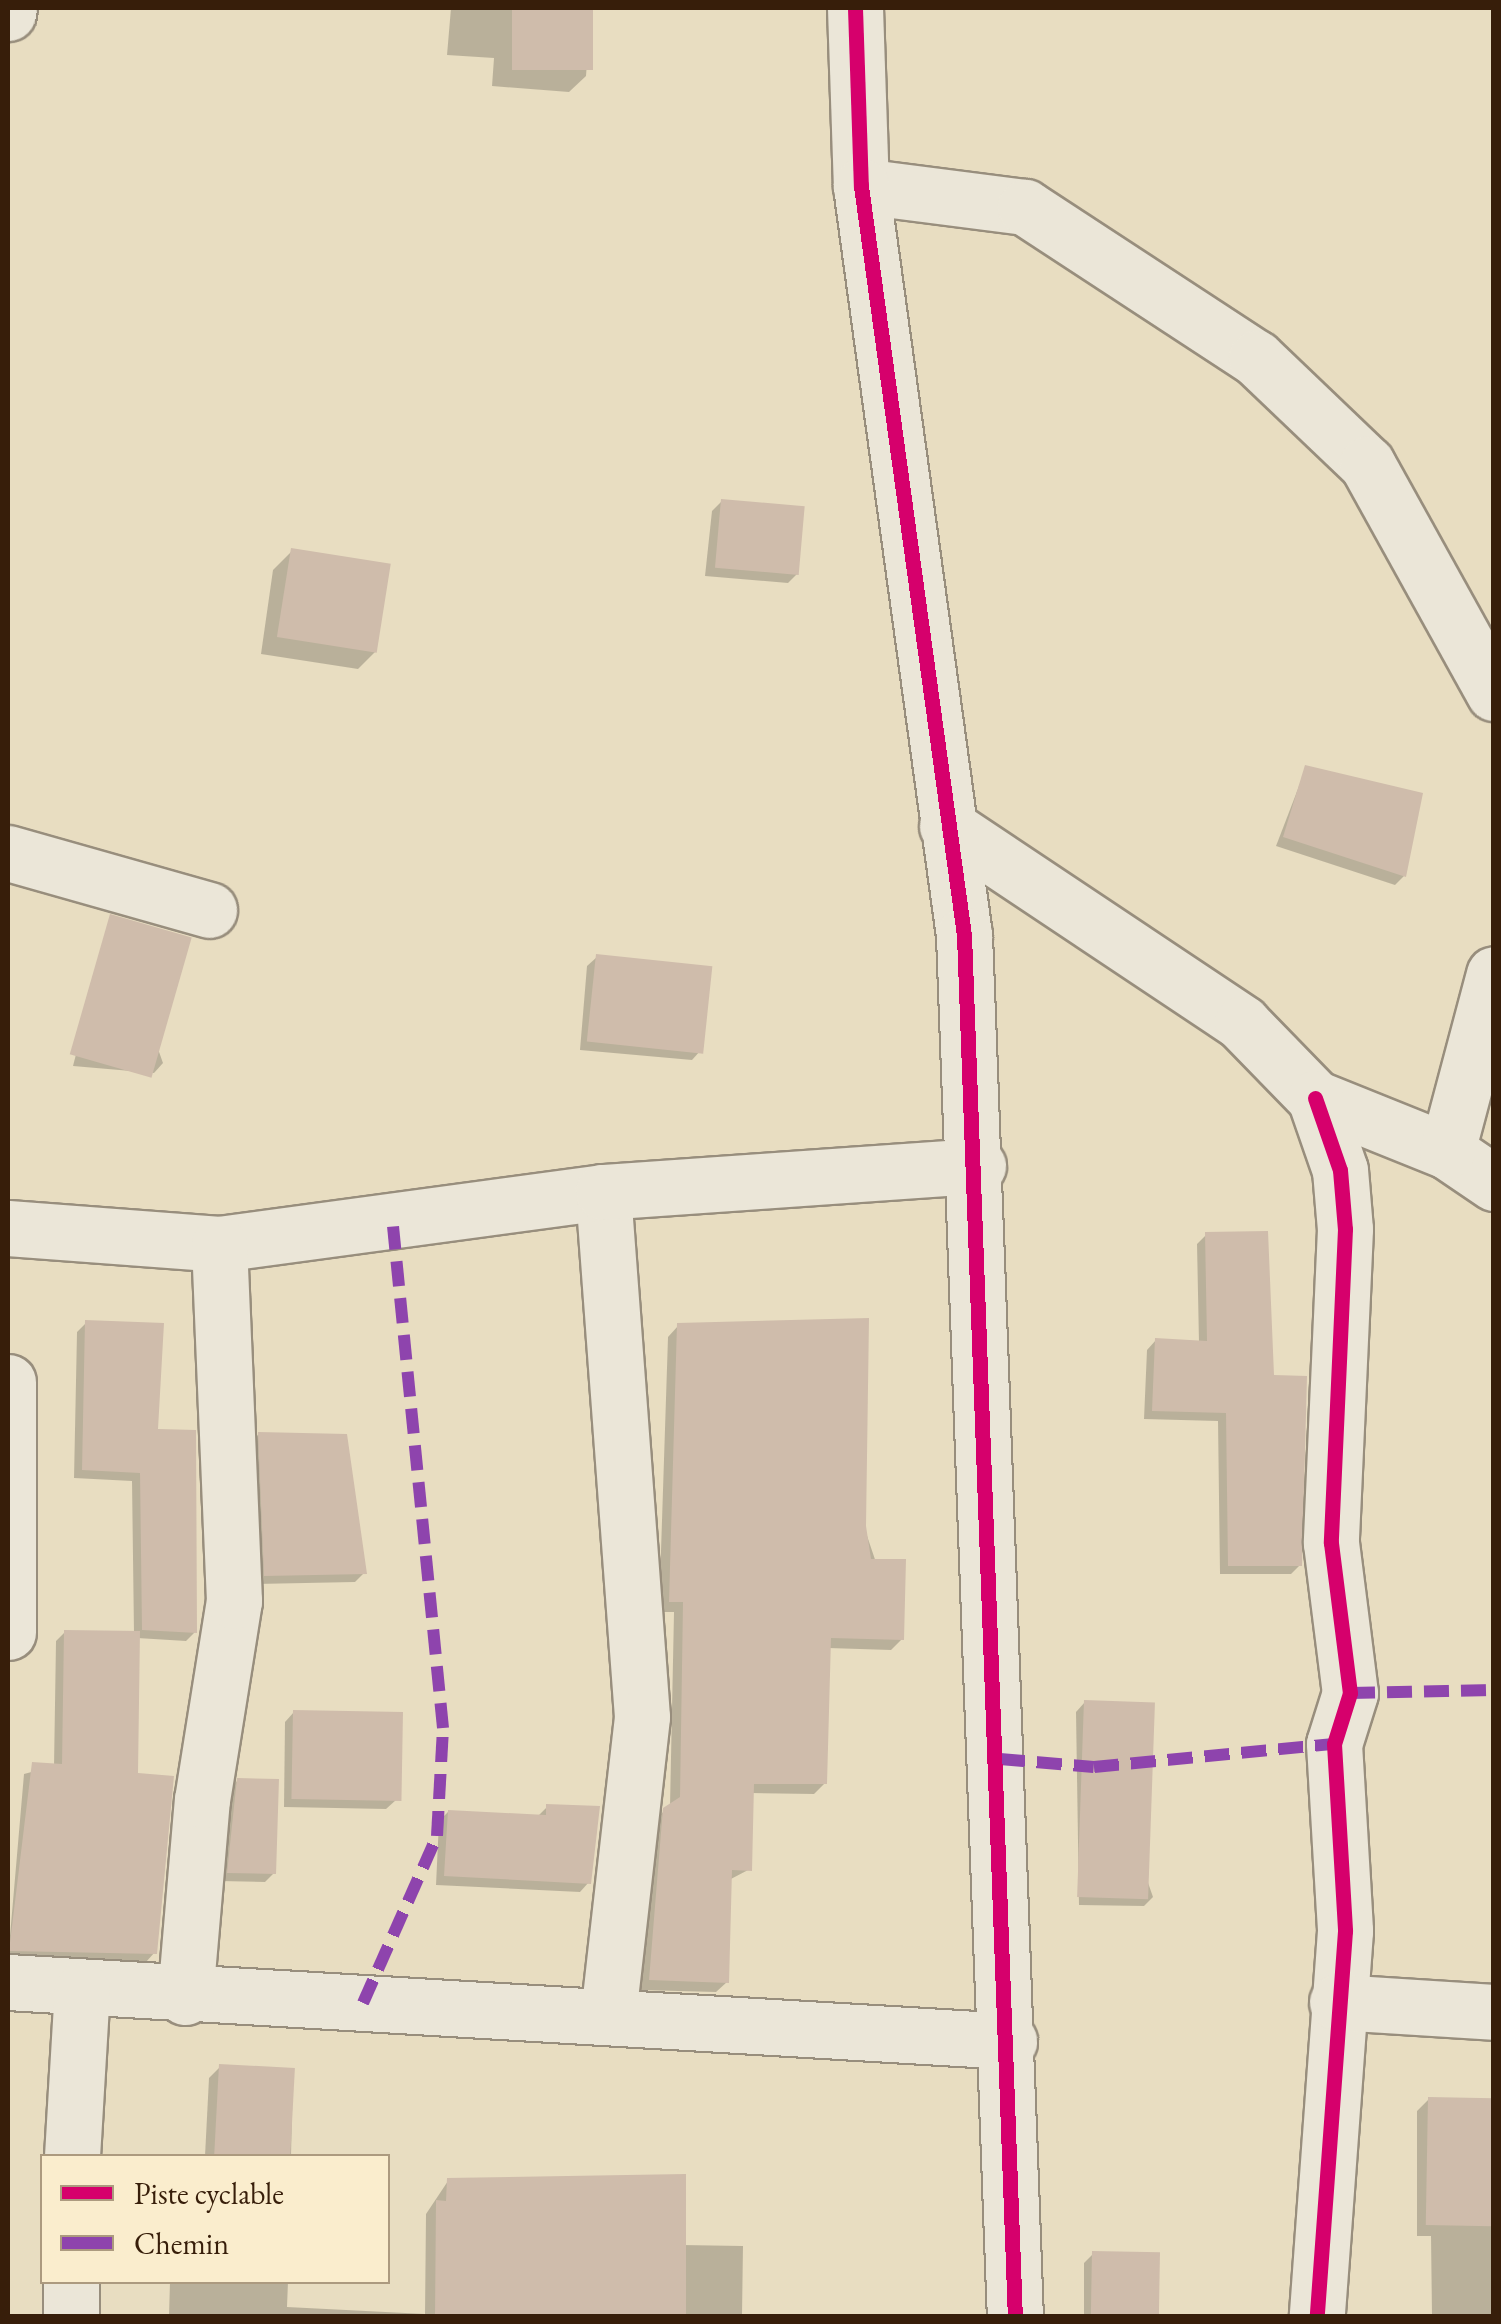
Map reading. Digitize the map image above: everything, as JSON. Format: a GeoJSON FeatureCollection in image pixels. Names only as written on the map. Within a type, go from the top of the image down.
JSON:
{"type":"FeatureCollection","features":[{"type":"Feature","properties":{"kind":"street"},"geometry":{"type":"LineString","coordinates":[[855,8],[862,186],[947,826],[978,1166],[1015,2316]]}},
{"type":"Feature","properties":{"kind":"street"},"geometry":{"type":"LineString","coordinates":[[862,186],[1025,207],[1256,358],[1367,464],[1494,693]]}},
{"type":"Feature","properties":{"kind":"street"},"geometry":{"type":"LineString","coordinates":[[947,826],[1242,1023],[1315,1098],[1448,1151],[1494,1182]]}},
{"type":"Feature","properties":{"kind":"street"},"geometry":{"type":"LineString","coordinates":[[8,853],[209,910]]}},
{"type":"Feature","properties":{"kind":"street"},"geometry":{"type":"LineString","coordinates":[[1448,1151],[1494,974]]}},
{"type":"Feature","properties":{"kind":"street"},"geometry":{"type":"LineString","coordinates":[[1315,1098],[1340,1170],[1345,1230],[1331,1543],[1350,1693],[1334,1744],[1343,1775],[1338,2002],[1317,2316]]}},
{"type":"Feature","properties":{"kind":"street"},"geometry":{"type":"LineString","coordinates":[[8,1228],[219,1244],[603,1192],[978,1166]]}},
{"type":"Feature","properties":{"kind":"street"},"geometry":{"type":"LineString","coordinates":[[603,1192],[642,1717],[608,2014]]}},
{"type":"Feature","properties":{"kind":"street"},"geometry":{"type":"LineString","coordinates":[[185,1996],[202,1800],[234,1601],[219,1244]]}},
{"type":"Feature","properties":{"kind":"street"},"geometry":{"type":"LineString","coordinates":[[8,1382],[8,1632]]}},
{"type":"Feature","properties":{"kind":"street"},"geometry":{"type":"LineString","coordinates":[[8,1982],[82,1990],[608,2014],[1009,2041]]}},
{"type":"Feature","properties":{"kind":"street"},"geometry":{"type":"LineString","coordinates":[[72,2154],[82,1990]]}},
{"type":"Feature","properties":{"kind":"street"},"geometry":{"type":"LineString","coordinates":[[1338,2002],[1494,2012]]}},
{"type":"Feature","properties":{"kind":"street"},"geometry":{"type":"LineString","coordinates":[[70,2316],[71,2284]]}},
{"type":"Feature","properties":{"kind":"building"},"geometry":{"type":"Polygon","coordinates":[[[512,8],[593,8],[593,70],[512,70],[512,8]]]}},
{"type":"Feature","properties":{"kind":"building"},"geometry":{"type":"Polygon","coordinates":[[[721,499],[805,506],[799,575],[715,568],[721,499]]]}},
{"type":"Feature","properties":{"kind":"building"},"geometry":{"type":"Polygon","coordinates":[[[291,548],[391,564],[377,653],[277,637],[291,548]]]}},
{"type":"Feature","properties":{"kind":"building"},"geometry":{"type":"Polygon","coordinates":[[[1305,765],[1423,793],[1406,877],[1283,837],[1305,765]]]}},
{"type":"Feature","properties":{"kind":"building"},"geometry":{"type":"Polygon","coordinates":[[[110,914],[192,937],[151,1078],[70,1054],[110,914]]]}},
{"type":"Feature","properties":{"kind":"building"},"geometry":{"type":"Polygon","coordinates":[[[596,954],[712,966],[703,1054],[587,1042],[596,954]]]}},
{"type":"Feature","properties":{"kind":"building"},"geometry":{"type":"Polygon","coordinates":[[[1268,1231],[1274,1375],[1307,1376],[1302,1566],[1228,1566],[1226,1413],[1152,1411],[1155,1338],[1207,1341],[1205,1232],[1268,1231]]]}},
{"type":"Feature","properties":{"kind":"building"},"geometry":{"type":"Polygon","coordinates":[[[869,1318],[866,1526],[871,1559],[906,1559],[904,1640],[831,1638],[827,1784],[754,1784],[752,1871],[732,1870],[729,1983],[649,1980],[663,1808],[680,1797],[683,1602],[669,1602],[677,1323],[869,1318]]]}},
{"type":"Feature","properties":{"kind":"building"},"geometry":{"type":"Polygon","coordinates":[[[85,1320],[164,1323],[158,1429],[196,1430],[197,1633],[142,1630],[140,1473],[82,1470],[85,1320]]]}},
{"type":"Feature","properties":{"kind":"building"},"geometry":{"type":"Polygon","coordinates":[[[258,1432],[347,1434],[367,1574],[264,1576],[258,1432]]]}},
{"type":"Feature","properties":{"kind":"building"},"geometry":{"type":"Polygon","coordinates":[[[64,1630],[140,1631],[138,1773],[174,1776],[157,1954],[9,1951],[32,1762],[62,1764],[64,1630]]]}},
{"type":"Feature","properties":{"kind":"building"},"geometry":{"type":"Polygon","coordinates":[[[1084,1700],[1155,1702],[1148,1899],[1077,1897],[1084,1700]]]}},
{"type":"Feature","properties":{"kind":"building"},"geometry":{"type":"Polygon","coordinates":[[[293,1710],[403,1712],[401,1801],[291,1799],[293,1710]]]}},
{"type":"Feature","properties":{"kind":"building"},"geometry":{"type":"Polygon","coordinates":[[[237,1778],[279,1779],[276,1874],[227,1873],[237,1778]]]}},
{"type":"Feature","properties":{"kind":"building"},"geometry":{"type":"Polygon","coordinates":[[[546,1804],[600,1806],[591,1884],[444,1876],[448,1810],[546,1815],[546,1804]]]}},
{"type":"Feature","properties":{"kind":"building"},"geometry":{"type":"Polygon","coordinates":[[[219,2064],[295,2068],[290,2154],[214,2154],[219,2064]]]}},
{"type":"Feature","properties":{"kind":"building"},"geometry":{"type":"Polygon","coordinates":[[[1428,2097],[1494,2098],[1492,2226],[1426,2225],[1428,2097]]]}},
{"type":"Feature","properties":{"kind":"building"},"geometry":{"type":"Polygon","coordinates":[[[686,2174],[686,2316],[435,2316],[436,2200],[446,2201],[447,2178],[686,2174]]]}},
{"type":"Feature","properties":{"kind":"building"},"geometry":{"type":"Polygon","coordinates":[[[1092,2251],[1160,2252],[1159,2316],[1091,2316],[1092,2251]]]}},
{"type":"Feature","properties":{"kind":"marked path"},"geometry":{"type":"LineString","coordinates":[[363,2003],[437,1836],[443,1728],[393,1226]]}},
{"type":"Feature","properties":{"kind":"marked path"},"geometry":{"type":"LineString","coordinates":[[1350,1693],[1494,1690]]}},
{"type":"Feature","properties":{"kind":"marked path"},"geometry":{"type":"LineString","coordinates":[[1000,1759],[1094,1767],[1334,1744]]}},
{"type":"Feature","properties":{"kind":"cycle path"},"geometry":{"type":"LineString","coordinates":[[855,8],[861,186],[964,935],[1015,2316]]}},
{"type":"Feature","properties":{"kind":"cycle path"},"geometry":{"type":"LineString","coordinates":[[1315,1098],[1340,1170],[1345,1229],[1331,1543],[1350,1693],[1334,1744],[1345,1931],[1317,2316]]}}]}
